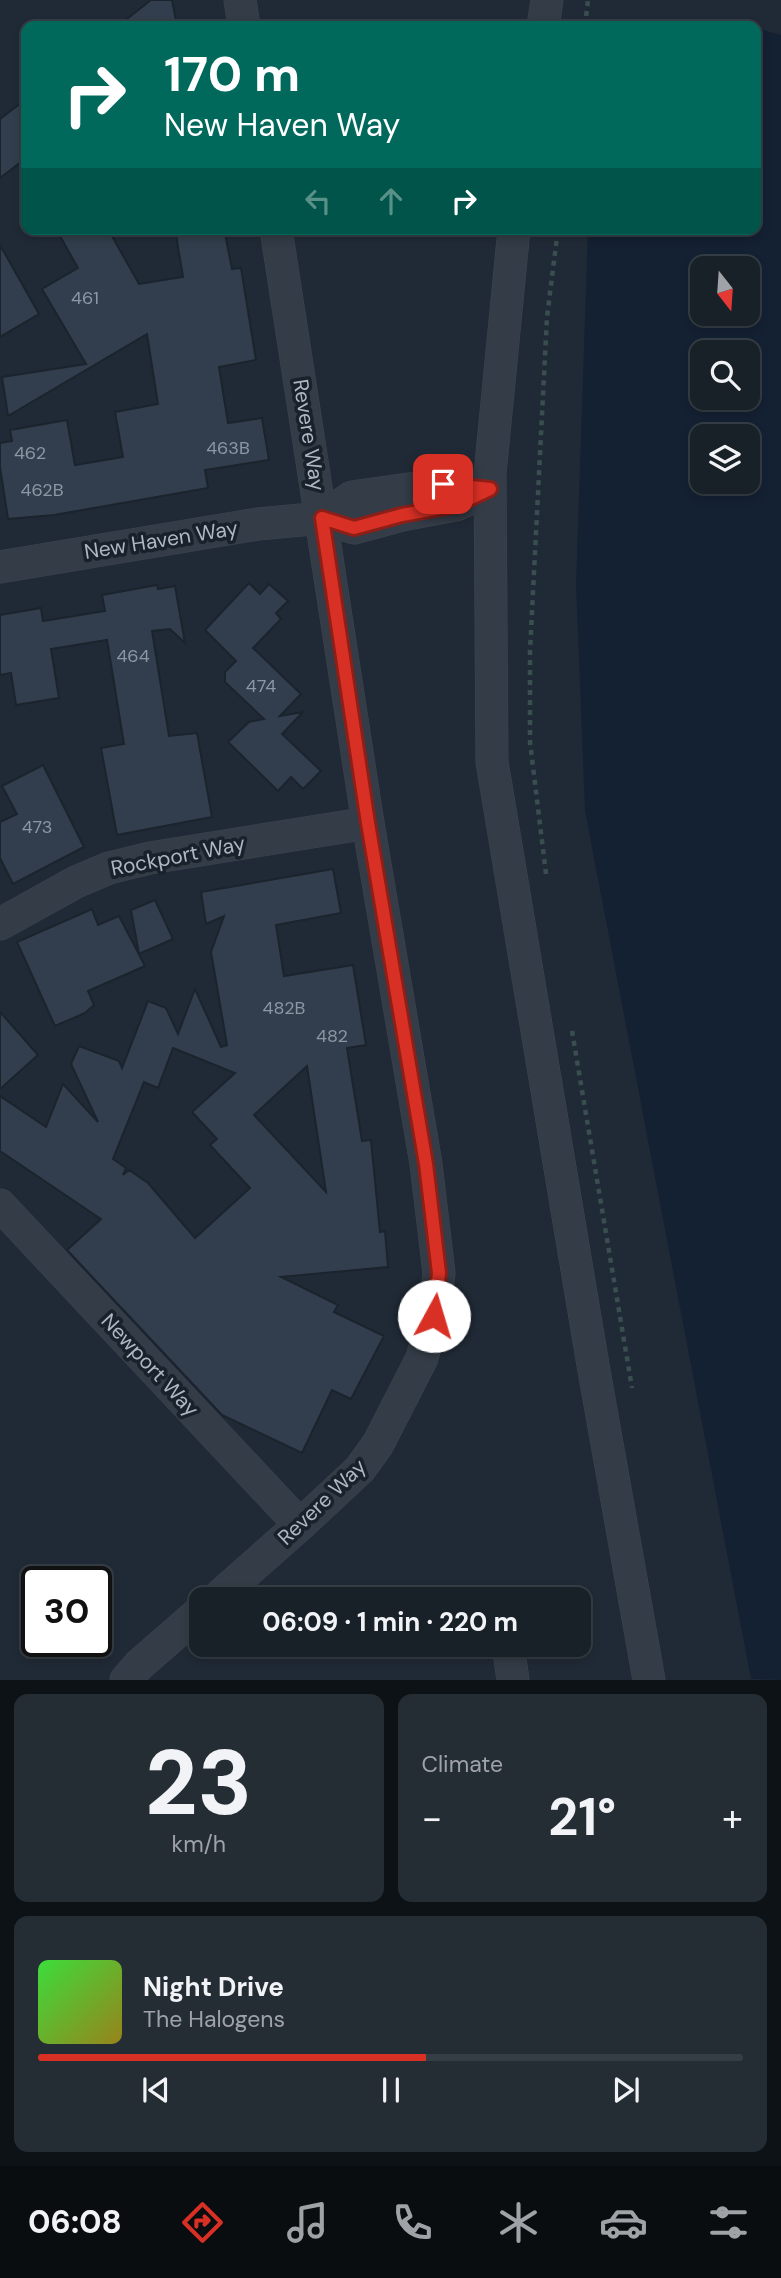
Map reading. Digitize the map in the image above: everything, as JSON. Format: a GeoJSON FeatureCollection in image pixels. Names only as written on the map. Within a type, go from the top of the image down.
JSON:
{"type":"FeatureCollection","features":[{"type":"Feature","properties":{"kind":"street"},"geometry":{"type":"LineString","coordinates":[[240,0],[243,21]]}},
{"type":"Feature","properties":{"kind":"street"},"geometry":{"type":"LineString","coordinates":[[544,21],[547,0]]}},
{"type":"Feature","properties":{"kind":"street","name":"Revere Way"},"geometry":{"type":"LineString","coordinates":[[230,1587],[360,1469],[378,1444],[397,1412],[422,1358],[434,1316],[439,1273],[426,1164],[368,823],[277,235]]}},
{"type":"Feature","properties":{"kind":"street"},"geometry":{"type":"LineString","coordinates":[[513,235],[490,489],[492,762],[593,1365],[649,1679]]}},
{"type":"Feature","properties":{"kind":"street","name":"New Haven Way"},"geometry":{"type":"LineString","coordinates":[[0,567],[258,524],[322,518],[354,528],[402,515],[456,505],[490,489]]}},
{"type":"Feature","properties":{"kind":"street","name":"Rockport Way"},"geometry":{"type":"LineString","coordinates":[[0,924],[76,881],[109,868],[150,858],[368,823]]}},
{"type":"Feature","properties":{"kind":"street","name":"Newport Way"},"geometry":{"type":"LineString","coordinates":[[0,1205],[300,1525]]}},
{"type":"Feature","properties":{"kind":"street"},"geometry":{"type":"LineString","coordinates":[[126,1679],[189,1621]]}},
{"type":"Feature","properties":{"kind":"street"},"geometry":{"type":"LineString","coordinates":[[510,1657],[513,1679]]}},
{"type":"Feature","properties":{"kind":"path"},"geometry":{"type":"LineString","coordinates":[[585,21],[588,0]]}},
{"type":"Feature","properties":{"kind":"path"},"geometry":{"type":"LineString","coordinates":[[547,880],[530,742],[530,651],[547,317],[557,235]]}},
{"type":"Feature","properties":{"kind":"path"},"geometry":{"type":"LineString","coordinates":[[572,1027],[633,1392]]}},
{"type":"Feature","properties":{"kind":"water"},"geometry":{"type":"Polygon","coordinates":[[[761,29],[781,35],[781,1680],[751,1679],[585,811],[576,584],[588,235],[761,235],[761,29]]]}},
{"type":"Feature","properties":{"kind":"building"},"geometry":{"type":"Polygon","coordinates":[[[151,0],[172,0],[176,21],[124,21],[151,0]]]}},
{"type":"Feature","properties":{"kind":"building"},"geometry":{"type":"Polygon","coordinates":[[[21,103],[21,162],[0,178],[0,119],[21,103]]]}},
{"type":"Feature","properties":{"kind":"building"},"geometry":{"type":"Polygon","coordinates":[[[59,235],[111,235],[139,284],[183,277],[176,235],[225,235],[232,269],[241,268],[256,360],[219,367],[228,423],[262,418],[269,460],[205,470],[208,488],[54,515],[8,519],[0,467],[0,443],[12,441],[10,430],[67,420],[75,465],[123,457],[115,412],[158,404],[147,334],[8,416],[2,377],[86,364],[42,289],[78,268],[59,235]]]}},
{"type":"Feature","properties":{"kind":"building"},"geometry":{"type":"Polygon","coordinates":[[[0,245],[39,314],[0,337],[0,245]]]}},
{"type":"Feature","properties":{"kind":"building"},"geometry":{"type":"Polygon","coordinates":[[[249,583],[260,594],[269,584],[288,601],[276,613],[281,619],[253,648],[301,694],[280,716],[303,712],[282,734],[321,771],[303,789],[291,777],[278,791],[228,742],[249,722],[264,719],[225,682],[225,672],[236,661],[205,630],[249,583]]]}},
{"type":"Feature","properties":{"kind":"building"},"geometry":{"type":"Polygon","coordinates":[[[157,585],[158,589],[175,586],[185,643],[170,629],[152,631],[169,736],[197,733],[212,817],[117,835],[101,748],[124,744],[107,640],[51,649],[59,698],[16,705],[11,673],[0,675],[0,615],[41,608],[43,621],[105,611],[102,595],[157,585]]]}},
{"type":"Feature","properties":{"kind":"building"},"geometry":{"type":"Polygon","coordinates":[[[43,765],[84,847],[13,884],[0,858],[0,822],[17,814],[2,786],[43,765]]]}},
{"type":"Feature","properties":{"kind":"building"},"geometry":{"type":"Polygon","coordinates":[[[333,869],[341,913],[276,925],[284,976],[353,965],[366,1045],[347,1048],[362,1141],[371,1140],[380,1232],[385,1231],[388,1267],[281,1277],[338,1305],[334,1312],[384,1336],[351,1399],[332,1390],[302,1453],[222,1415],[67,1250],[101,1219],[0,1151],[0,1096],[46,1127],[63,1084],[98,1122],[71,1064],[79,1046],[119,1061],[122,1068],[148,1001],[166,1008],[178,1034],[195,989],[221,1047],[227,1045],[211,952],[224,916],[206,924],[201,892],[333,869]],[[173,1048],[158,1088],[144,1082],[113,1159],[126,1168],[123,1175],[129,1170],[148,1183],[195,1238],[250,1188],[210,1145],[217,1139],[192,1112],[235,1073],[173,1048]],[[307,1066],[254,1115],[326,1192],[307,1066]]]}},
{"type":"Feature","properties":{"kind":"building"},"geometry":{"type":"Polygon","coordinates":[[[155,900],[173,939],[139,954],[131,910],[155,900]]]}},
{"type":"Feature","properties":{"kind":"building"},"geometry":{"type":"Polygon","coordinates":[[[92,909],[98,925],[119,916],[145,966],[88,991],[94,1005],[85,1013],[55,1026],[17,942],[92,909]]]}},
{"type":"Feature","properties":{"kind":"building"},"geometry":{"type":"Polygon","coordinates":[[[0,1012],[38,1055],[0,1089],[0,1012]]]}},
{"type":"Feature","properties":{"kind":"route"},"geometry":{"type":"LineString","coordinates":[[434,1316],[439,1273],[426,1164],[368,823],[322,518],[354,528],[402,515],[456,505],[490,489],[443,484]]}}]}
